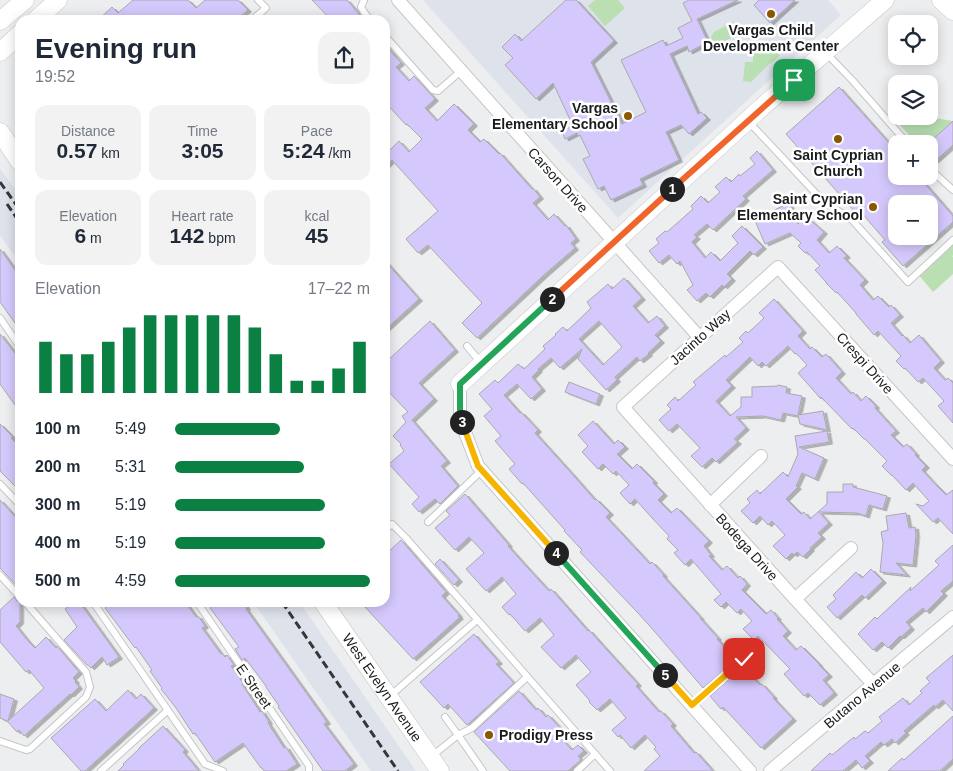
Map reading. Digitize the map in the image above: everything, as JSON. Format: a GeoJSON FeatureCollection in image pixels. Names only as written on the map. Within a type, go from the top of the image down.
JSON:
{"type":"FeatureCollection","features":[{"type":"Feature","properties":{"kind":"street"},"geometry":{"type":"LineString","coordinates":[[0,20],[25,0]]}},
{"type":"Feature","properties":{"kind":"street"},"geometry":{"type":"LineString","coordinates":[[42,15],[58,0]]}},
{"type":"Feature","properties":{"kind":"street","name":"Carson Drive"},"geometry":{"type":"LineString","coordinates":[[398,0],[700,338]]}},
{"type":"Feature","properties":{"kind":"street"},"geometry":{"type":"LineString","coordinates":[[750,771],[478,466],[460,420],[460,384],[614,242],[885,0]]}},
{"type":"Feature","properties":{"kind":"street"},"geometry":{"type":"LineString","coordinates":[[941,0],[953,11]]}},
{"type":"Feature","properties":{"kind":"street"},"geometry":{"type":"LineString","coordinates":[[0,52],[15,38]]}},
{"type":"Feature","properties":{"kind":"street"},"geometry":{"type":"LineString","coordinates":[[0,132],[15,150]]}},
{"type":"Feature","properties":{"kind":"street","name":"Jacinto Way"},"geometry":{"type":"LineString","coordinates":[[623,407],[778,267]]}},
{"type":"Feature","properties":{"kind":"street","name":"Crespi Drive"},"geometry":{"type":"LineString","coordinates":[[778,267],[953,458]]}},
{"type":"Feature","properties":{"kind":"street","name":"Bodega Drive"},"geometry":{"type":"LineString","coordinates":[[623,407],[710,506],[874,685]]}},
{"type":"Feature","properties":{"kind":"street"},"geometry":{"type":"LineString","coordinates":[[710,506],[761,456]]}},
{"type":"Feature","properties":{"kind":"street"},"geometry":{"type":"LineString","coordinates":[[795,599],[851,548]]}},
{"type":"Feature","properties":{"kind":"street","name":"West Evelyn Avenue"},"geometry":{"type":"LineString","coordinates":[[326,607],[436,764]]}},
{"type":"Feature","properties":{"kind":"street","name":"Butano Avenue"},"geometry":{"type":"LineString","coordinates":[[770,771],[953,617]]}},
{"type":"Feature","properties":{"kind":"lane"},"geometry":{"type":"LineString","coordinates":[[258,0],[266,8],[258,15]]}},
{"type":"Feature","properties":{"kind":"lane"},"geometry":{"type":"LineString","coordinates":[[364,0],[361,7],[366,15]]}},
{"type":"Feature","properties":{"kind":"lane"},"geometry":{"type":"LineString","coordinates":[[390,42],[433,90],[438,91],[461,71]]}},
{"type":"Feature","properties":{"kind":"lane"},"geometry":{"type":"LineString","coordinates":[[825,52],[900,135]]}},
{"type":"Feature","properties":{"kind":"lane"},"geometry":{"type":"LineString","coordinates":[[748,121],[822,200],[853,221],[908,282],[953,240]]}},
{"type":"Feature","properties":{"kind":"lane"},"geometry":{"type":"LineString","coordinates":[[938,176],[953,190]]}},
{"type":"Feature","properties":{"kind":"lane"},"geometry":{"type":"LineString","coordinates":[[0,318],[15,340]]}},
{"type":"Feature","properties":{"kind":"lane"},"geometry":{"type":"LineString","coordinates":[[467,346],[482,364]]}},
{"type":"Feature","properties":{"kind":"lane"},"geometry":{"type":"LineString","coordinates":[[428,522],[482,470]]}},
{"type":"Feature","properties":{"kind":"lane"},"geometry":{"type":"LineString","coordinates":[[0,484],[15,500]]}},
{"type":"Feature","properties":{"kind":"lane"},"geometry":{"type":"LineString","coordinates":[[390,526],[392,524],[610,771]]}},
{"type":"Feature","properties":{"kind":"lane"},"geometry":{"type":"LineString","coordinates":[[0,575],[15,592]]}},
{"type":"Feature","properties":{"kind":"lane"},"geometry":{"type":"LineString","coordinates":[[0,741],[26,750],[30,749],[86,697],[90,687],[86,672],[29,607]]}},
{"type":"Feature","properties":{"kind":"lane"},"geometry":{"type":"LineString","coordinates":[[96,607],[204,764],[223,771]]}},
{"type":"Feature","properties":{"kind":"lane","name":"E Street"},"geometry":{"type":"LineString","coordinates":[[200,607],[309,766],[309,771]]}},
{"type":"Feature","properties":{"kind":"lane"},"geometry":{"type":"LineString","coordinates":[[389,697],[477,620]]}},
{"type":"Feature","properties":{"kind":"lane"},"geometry":{"type":"LineString","coordinates":[[729,643],[758,674]]}},
{"type":"Feature","properties":{"kind":"lane"},"geometry":{"type":"LineString","coordinates":[[692,705],[744,659]]}},
{"type":"Feature","properties":{"kind":"lane"},"geometry":{"type":"LineString","coordinates":[[436,764],[458,735],[472,728],[527,677]]}},
{"type":"Feature","properties":{"kind":"lane"},"geometry":{"type":"LineString","coordinates":[[101,771],[167,712]]}},
{"type":"Feature","properties":{"kind":"lane"},"geometry":{"type":"LineString","coordinates":[[444,717],[483,771]]}},
{"type":"Feature","properties":{"kind":"lane"},"geometry":{"type":"LineString","coordinates":[[577,771],[595,754]]}},
{"type":"Feature","properties":{"kind":"shaded area","name":"Vargas Elementary School"},"geometry":{"type":"Polygon","coordinates":[[[423,0],[828,0],[841,15],[618,218],[423,0]]]}},
{"type":"Feature","properties":{"kind":"shaded area"},"geometry":{"type":"Polygon","coordinates":[[[0,168],[15,190],[15,257],[0,235],[0,168]]]}},
{"type":"Feature","properties":{"kind":"shaded area"},"geometry":{"type":"Polygon","coordinates":[[[257,607],[303,607],[416,771],[371,771],[257,607]]]}},
{"type":"Feature","properties":{"kind":"green space"},"geometry":{"type":"Polygon","coordinates":[[[595,0],[618,0],[625,8],[605,26],[588,6],[595,0]]]}},
{"type":"Feature","properties":{"kind":"green space"},"geometry":{"type":"Polygon","coordinates":[[[733,22],[739,24],[741,29],[739,34],[718,44],[713,42],[711,37],[714,32],[733,22]]]}},
{"type":"Feature","properties":{"kind":"green space"},"geometry":{"type":"Polygon","coordinates":[[[763,44],[769,44],[780,56],[751,82],[743,81],[745,62],[753,62],[753,52],[761,52],[763,44]]]}},
{"type":"Feature","properties":{"kind":"green space"},"geometry":{"type":"Polygon","coordinates":[[[938,118],[953,121],[938,135],[909,135],[900,125],[938,125],[938,118]]]}},
{"type":"Feature","properties":{"kind":"green space"},"geometry":{"type":"Polygon","coordinates":[[[953,241],[953,256],[951,255],[953,257],[953,274],[933,292],[917,273],[953,241]]]}},
{"type":"Feature","properties":{"kind":"building"},"geometry":{"type":"Polygon","coordinates":[[[133,0],[188,0],[196,8],[205,0],[238,0],[248,10],[242,15],[103,15],[112,7],[118,13],[133,0]]]}},
{"type":"Feature","properties":{"kind":"building"},"geometry":{"type":"Polygon","coordinates":[[[312,0],[347,0],[360,15],[326,15],[312,0]]]}},
{"type":"Feature","properties":{"kind":"building"},"geometry":{"type":"Polygon","coordinates":[[[566,0],[576,0],[614,41],[591,62],[622,124],[646,112],[621,60],[663,40],[666,46],[683,38],[678,28],[692,21],[683,3],[689,0],[738,0],[697,19],[708,42],[689,52],[687,46],[670,54],[698,114],[701,112],[707,118],[689,134],[681,125],[666,132],[679,160],[640,179],[643,185],[611,200],[604,186],[598,189],[583,159],[590,156],[580,135],[578,136],[577,133],[565,139],[562,131],[573,126],[553,83],[536,99],[505,65],[513,58],[502,47],[515,34],[521,41],[566,0]]]}},
{"type":"Feature","properties":{"kind":"building","name":"Vargas Child Development Center"},"geometry":{"type":"Polygon","coordinates":[[[759,0],[795,0],[770,23],[754,5],[759,0]]]}},
{"type":"Feature","properties":{"kind":"building"},"geometry":{"type":"Polygon","coordinates":[[[390,51],[401,63],[396,67],[409,81],[414,76],[435,99],[425,108],[437,121],[454,104],[474,124],[468,130],[480,142],[484,139],[500,153],[533,188],[540,197],[533,203],[548,220],[554,214],[566,225],[576,239],[571,243],[575,248],[477,338],[462,323],[482,303],[428,245],[418,253],[406,239],[438,211],[392,160],[390,162],[390,150],[399,141],[409,152],[422,139],[390,107],[390,51]]]}},
{"type":"Feature","properties":{"kind":"building"},"geometry":{"type":"Polygon","coordinates":[[[839,87],[888,142],[888,185],[926,185],[935,195],[888,195],[888,245],[927,245],[903,266],[882,242],[885,240],[859,210],[856,213],[786,134],[839,87]]]}},
{"type":"Feature","properties":{"kind":"building"},"geometry":{"type":"Polygon","coordinates":[[[953,121],[953,145],[938,158],[938,135],[953,121]]]}},
{"type":"Feature","properties":{"kind":"building"},"geometry":{"type":"Polygon","coordinates":[[[757,151],[773,170],[743,196],[746,199],[713,230],[707,224],[694,235],[697,237],[692,242],[705,258],[711,252],[720,261],[738,243],[732,236],[742,226],[763,247],[754,255],[750,251],[727,274],[732,279],[724,287],[722,285],[710,297],[706,293],[697,301],[687,290],[693,285],[680,261],[677,264],[669,255],[659,263],[649,251],[659,243],[656,239],[693,209],[691,206],[701,196],[708,203],[720,192],[715,187],[726,177],[731,182],[739,174],[740,176],[755,164],[750,158],[757,151]]]}},
{"type":"Feature","properties":{"kind":"building"},"geometry":{"type":"Polygon","coordinates":[[[938,199],[953,216],[953,222],[938,235],[938,199]]]}},
{"type":"Feature","properties":{"kind":"building"},"geometry":{"type":"Polygon","coordinates":[[[789,203],[798,224],[803,219],[806,222],[809,219],[824,232],[817,240],[829,253],[837,246],[847,256],[844,258],[865,280],[860,285],[873,300],[878,296],[889,307],[891,305],[900,315],[891,323],[902,336],[910,343],[919,335],[941,361],[934,368],[945,380],[948,378],[953,383],[953,423],[938,406],[944,401],[923,378],[918,382],[896,361],[901,356],[878,331],[874,335],[837,292],[826,283],[815,270],[820,266],[807,252],[805,253],[798,246],[801,243],[790,233],[765,244],[753,216],[766,210],[768,213],[789,203]]]}},
{"type":"Feature","properties":{"kind":"building"},"geometry":{"type":"Polygon","coordinates":[[[0,249],[15,270],[15,323],[0,302],[0,249]]]}},
{"type":"Feature","properties":{"kind":"building"},"geometry":{"type":"Polygon","coordinates":[[[390,267],[419,299],[390,325],[390,267]]]}},
{"type":"Feature","properties":{"kind":"building"},"geometry":{"type":"Polygon","coordinates":[[[624,278],[642,298],[633,306],[648,323],[657,316],[665,326],[655,335],[661,341],[649,354],[640,361],[637,357],[615,377],[617,380],[606,390],[578,359],[582,349],[560,368],[551,358],[538,369],[532,377],[542,389],[531,399],[517,384],[504,395],[538,430],[535,433],[595,500],[610,513],[606,517],[650,564],[652,562],[664,575],[736,660],[703,688],[638,613],[580,552],[582,550],[565,530],[509,469],[515,464],[495,441],[501,436],[484,416],[492,409],[479,394],[495,380],[498,383],[518,364],[524,369],[545,349],[543,346],[555,334],[563,327],[567,331],[591,308],[587,302],[608,284],[612,289],[624,278]],[[599,321],[579,339],[603,365],[622,347],[599,321]]]}},
{"type":"Feature","properties":{"kind":"building"},"geometry":{"type":"Polygon","coordinates":[[[774,299],[803,331],[798,336],[810,349],[812,347],[822,357],[826,354],[842,372],[836,378],[851,394],[853,392],[861,401],[866,396],[876,406],[875,408],[896,431],[891,435],[903,447],[907,444],[916,454],[926,466],[922,470],[936,485],[946,495],[953,490],[953,534],[938,518],[933,522],[916,504],[923,506],[929,501],[913,483],[906,490],[882,466],[887,461],[821,397],[821,399],[798,373],[807,365],[788,346],[766,366],[762,362],[758,366],[750,357],[726,380],[732,386],[716,401],[730,416],[741,407],[741,397],[752,397],[752,387],[778,385],[787,387],[786,393],[802,396],[798,415],[823,411],[827,430],[800,424],[798,416],[783,413],[781,420],[763,416],[736,417],[746,428],[734,439],[738,442],[716,462],[712,458],[702,467],[691,456],[700,448],[677,424],[669,431],[659,420],[671,409],[667,405],[675,397],[678,401],[696,385],[693,382],[743,342],[739,338],[746,331],[748,333],[764,318],[759,313],[774,299]]]}},
{"type":"Feature","properties":{"kind":"building"},"geometry":{"type":"Polygon","coordinates":[[[430,321],[455,350],[419,383],[434,399],[412,420],[447,461],[441,466],[458,486],[440,504],[435,499],[419,512],[412,504],[419,497],[390,465],[404,451],[401,444],[393,436],[406,422],[402,416],[408,412],[390,393],[390,358],[430,321]]]}},
{"type":"Feature","properties":{"kind":"building"},"geometry":{"type":"Polygon","coordinates":[[[0,334],[15,353],[15,405],[0,384],[0,334]]]}},
{"type":"Feature","properties":{"kind":"building"},"geometry":{"type":"Polygon","coordinates":[[[569,382],[600,394],[596,404],[565,392],[569,382]]]}},
{"type":"Feature","properties":{"kind":"building"},"geometry":{"type":"Polygon","coordinates":[[[593,421],[614,444],[618,440],[625,447],[617,454],[632,469],[637,464],[654,481],[653,483],[664,494],[658,500],[671,513],[677,508],[709,541],[704,546],[711,555],[709,556],[722,570],[727,566],[738,578],[740,576],[747,584],[742,590],[766,614],[771,610],[788,631],[783,636],[796,650],[801,646],[829,675],[823,680],[834,693],[820,705],[808,693],[804,696],[784,674],[790,669],[758,636],[754,640],[743,629],[752,621],[741,609],[737,613],[726,602],[721,607],[714,600],[721,594],[691,559],[685,565],[674,553],[678,550],[667,539],[669,536],[635,499],[630,504],[620,493],[629,485],[616,471],[613,474],[603,464],[598,469],[582,452],[588,446],[578,435],[593,421]]]}},
{"type":"Feature","properties":{"kind":"building"},"geometry":{"type":"Polygon","coordinates":[[[0,424],[13,437],[11,438],[15,442],[15,486],[0,471],[0,424]]]}},
{"type":"Feature","properties":{"kind":"building"},"geometry":{"type":"Polygon","coordinates":[[[827,431],[829,442],[799,447],[824,458],[815,479],[802,473],[796,486],[798,487],[786,499],[801,514],[804,512],[810,519],[827,504],[827,492],[843,492],[843,484],[853,484],[853,487],[887,496],[883,509],[869,505],[866,516],[857,513],[819,512],[829,523],[818,533],[822,537],[803,557],[797,552],[794,555],[792,553],[786,559],[773,546],[785,535],[772,521],[768,525],[760,516],[753,523],[741,511],[750,503],[747,499],[757,490],[760,494],[783,472],[788,477],[798,454],[795,436],[827,431]]]}},
{"type":"Feature","properties":{"kind":"building"},"geometry":{"type":"Polygon","coordinates":[[[465,494],[525,565],[549,591],[551,589],[589,630],[638,684],[636,686],[659,712],[661,711],[673,724],[671,726],[694,753],[696,752],[713,771],[644,771],[660,756],[654,749],[656,747],[645,735],[631,748],[620,735],[618,737],[612,730],[626,718],[610,699],[597,710],[576,685],[591,672],[576,655],[561,668],[541,647],[554,635],[540,618],[525,631],[502,607],[516,594],[502,577],[486,591],[466,569],[484,553],[469,537],[455,550],[435,528],[450,515],[446,511],[465,494]]]}},
{"type":"Feature","properties":{"kind":"building"},"geometry":{"type":"Polygon","coordinates":[[[0,500],[15,516],[15,584],[0,568],[0,500]]]}},
{"type":"Feature","properties":{"kind":"building"},"geometry":{"type":"Polygon","coordinates":[[[906,513],[909,528],[915,527],[913,565],[896,563],[907,575],[880,572],[883,543],[881,532],[888,530],[886,516],[906,513]]]}},
{"type":"Feature","properties":{"kind":"building"},"geometry":{"type":"Polygon","coordinates":[[[401,540],[446,592],[442,596],[460,617],[413,659],[365,607],[390,607],[390,550],[401,540]]]}},
{"type":"Feature","properties":{"kind":"building"},"geometry":{"type":"Polygon","coordinates":[[[953,545],[953,581],[941,591],[944,594],[926,612],[923,608],[906,622],[911,628],[888,648],[882,642],[873,650],[858,634],[875,617],[877,619],[911,587],[910,591],[939,565],[935,561],[953,545]]]}},
{"type":"Feature","properties":{"kind":"building"},"geometry":{"type":"Polygon","coordinates":[[[440,559],[459,580],[454,585],[435,564],[440,559]]]}},
{"type":"Feature","properties":{"kind":"building"},"geometry":{"type":"Polygon","coordinates":[[[871,569],[883,581],[865,598],[862,595],[837,618],[827,607],[836,599],[833,595],[856,572],[862,578],[871,569]]]}},
{"type":"Feature","properties":{"kind":"building"},"geometry":{"type":"Polygon","coordinates":[[[14,597],[15,607],[20,607],[20,622],[16,626],[28,641],[35,648],[46,637],[56,648],[57,646],[79,672],[73,678],[79,687],[24,736],[19,730],[17,732],[7,721],[0,718],[0,694],[14,699],[8,721],[44,688],[29,670],[26,672],[0,642],[0,610],[14,597]]]}},
{"type":"Feature","properties":{"kind":"building"},"geometry":{"type":"Polygon","coordinates":[[[68,607],[83,607],[119,657],[107,665],[102,657],[91,668],[87,665],[64,640],[77,627],[65,609],[68,607]]]}},
{"type":"Feature","properties":{"kind":"building"},"geometry":{"type":"Polygon","coordinates":[[[189,607],[205,626],[202,628],[221,654],[225,657],[227,655],[234,665],[231,666],[242,684],[260,712],[262,711],[284,748],[286,747],[297,764],[286,771],[264,771],[243,743],[215,762],[161,689],[150,671],[152,670],[136,647],[105,608],[189,607]]]}},
{"type":"Feature","properties":{"kind":"building"},"geometry":{"type":"Polygon","coordinates":[[[246,607],[327,722],[324,724],[354,764],[345,771],[323,771],[278,707],[266,686],[245,658],[242,660],[235,649],[239,647],[210,608],[246,607]]]}},
{"type":"Feature","properties":{"kind":"building"},"geometry":{"type":"Polygon","coordinates":[[[474,634],[499,662],[496,664],[514,683],[467,725],[448,704],[444,708],[420,682],[474,634]]]}},
{"type":"Feature","properties":{"kind":"building"},"geometry":{"type":"Polygon","coordinates":[[[953,655],[953,711],[943,700],[935,707],[934,705],[904,731],[906,733],[895,743],[892,739],[884,745],[881,742],[865,756],[870,761],[862,768],[856,760],[843,771],[811,771],[830,753],[832,755],[854,737],[855,739],[865,731],[868,733],[882,721],[879,717],[903,698],[909,705],[922,693],[920,691],[930,682],[926,678],[953,655]]]}},
{"type":"Feature","properties":{"kind":"building"},"geometry":{"type":"Polygon","coordinates":[[[743,667],[760,685],[762,684],[793,719],[761,748],[723,707],[721,709],[710,696],[743,667]]]}},
{"type":"Feature","properties":{"kind":"building"},"geometry":{"type":"Polygon","coordinates":[[[128,690],[136,699],[141,694],[154,708],[85,771],[81,771],[51,738],[95,699],[106,711],[128,690]]]}},
{"type":"Feature","properties":{"kind":"building"},"geometry":{"type":"Polygon","coordinates":[[[519,691],[536,710],[538,708],[546,717],[548,715],[562,730],[557,734],[572,750],[578,745],[584,751],[578,756],[581,760],[568,771],[510,771],[474,732],[519,691]]]}},
{"type":"Feature","properties":{"kind":"building"},"geometry":{"type":"Polygon","coordinates":[[[953,716],[953,759],[940,771],[888,771],[902,758],[904,760],[953,716]]]}},
{"type":"Feature","properties":{"kind":"building"},"geometry":{"type":"Polygon","coordinates":[[[163,726],[185,750],[183,752],[199,771],[118,771],[139,748],[163,726]]]}},
{"type":"Feature","properties":{"kind":"railway"},"geometry":{"type":"LineString","coordinates":[[0,182],[15,203]]}},
{"type":"Feature","properties":{"kind":"railway"},"geometry":{"type":"LineString","coordinates":[[7,204],[15,216]]}},
{"type":"Feature","properties":{"kind":"railway"},"geometry":{"type":"LineString","coordinates":[[285,607],[398,771]]}},
{"type":"Feature","properties":{"kind":"place","name":"Vargas Child Development Center"},"geometry":{"type":"Point","coordinates":[771,14]}},
{"type":"Feature","properties":{"kind":"place","name":"Vargas Elementary School"},"geometry":{"type":"Point","coordinates":[628,116]}},
{"type":"Feature","properties":{"kind":"place","name":"Saint Cyprian Church"},"geometry":{"type":"Point","coordinates":[838,139]}},
{"type":"Feature","properties":{"kind":"place","name":"Saint Cyprian Elementary School"},"geometry":{"type":"Point","coordinates":[873,207]}},
{"type":"Feature","properties":{"kind":"place","name":"Prodigy Press"},"geometry":{"type":"Point","coordinates":[489,735]}},
{"type":"Feature","properties":{"kind":"route"},"geometry":{"type":"LineString","coordinates":[[744,659],[692,705],[478,466],[460,420],[460,384],[762,107],[794,80]]}}]}
